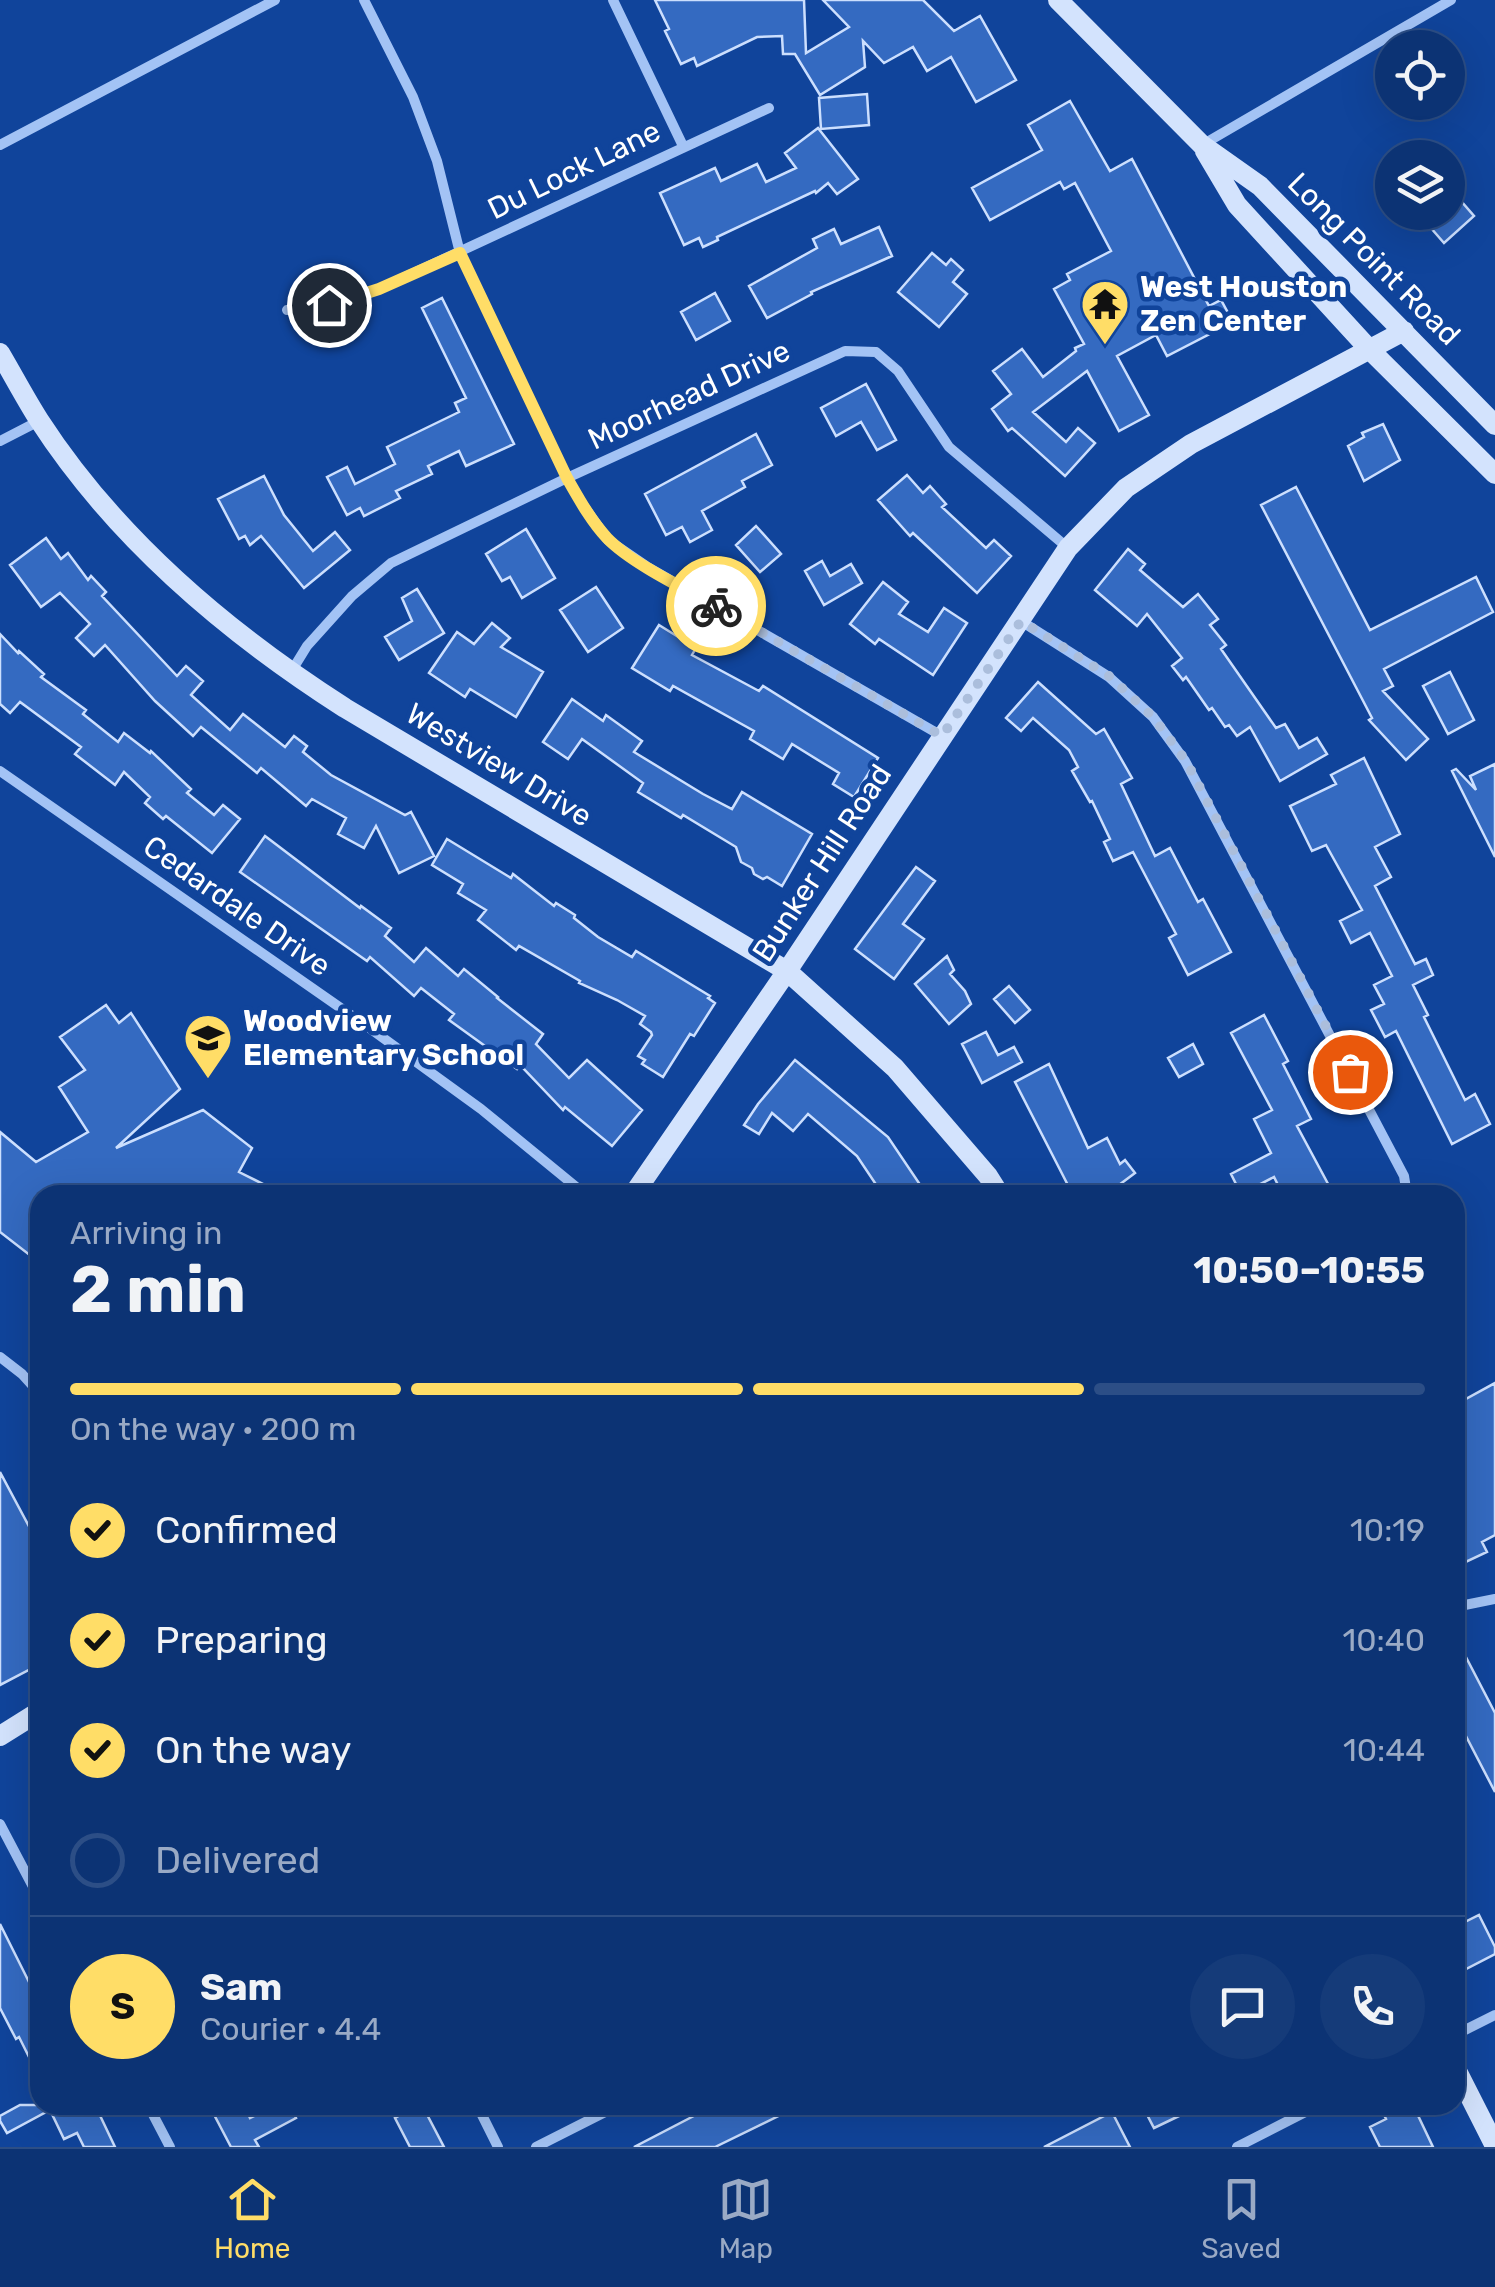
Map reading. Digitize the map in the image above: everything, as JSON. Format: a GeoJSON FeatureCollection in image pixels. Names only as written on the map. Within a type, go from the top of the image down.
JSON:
{"type":"FeatureCollection","features":[{"type":"Feature","properties":{"kind":"main road","name":"Long Point Road"},"geometry":{"type":"LineString","coordinates":[[1058,0],[1202,145],[1260,186],[1495,425]]}},
{"type":"Feature","properties":{"kind":"main road","name":"Long Point Road"},"geometry":{"type":"LineString","coordinates":[[1202,145],[1236,205],[1369,350],[1495,474]]}},
{"type":"Feature","properties":{"kind":"main road","name":"Bunker Hill Road"},"geometry":{"type":"LineString","coordinates":[[640,1185],[1068,548],[1126,488],[1158,465],[1404,330]]}},
{"type":"Feature","properties":{"kind":"main road","name":"Westview Drive"},"geometry":{"type":"LineString","coordinates":[[0,353],[39,420],[86,484],[131,537],[206,609],[290,673],[345,708],[787,971],[895,1068],[994,1185]]}},
{"type":"Feature","properties":{"kind":"main road"},"geometry":{"type":"LineString","coordinates":[[0,1736],[30,1717]]}},
{"type":"Feature","properties":{"kind":"main road"},"geometry":{"type":"LineString","coordinates":[[1465,2087],[1495,2146]]}},
{"type":"Feature","properties":{"kind":"street"},"geometry":{"type":"LineString","coordinates":[[0,145],[275,0]]}},
{"type":"Feature","properties":{"kind":"street"},"geometry":{"type":"LineString","coordinates":[[364,0],[412,97],[437,161],[460,253],[567,478],[608,540],[646,566],[942,736]]}},
{"type":"Feature","properties":{"kind":"street"},"geometry":{"type":"LineString","coordinates":[[613,0],[682,146]]}},
{"type":"Feature","properties":{"kind":"street"},"geometry":{"type":"LineString","coordinates":[[1202,145],[1451,0]]}},
{"type":"Feature","properties":{"kind":"street","name":"Du Lock Lane"},"geometry":{"type":"LineString","coordinates":[[287,310],[352,299],[460,253],[769,108]]}},
{"type":"Feature","properties":{"kind":"street","name":"Moorhead Drive"},"geometry":{"type":"LineString","coordinates":[[290,673],[352,596],[391,563],[844,352],[876,352],[898,370],[949,447],[1068,548]]}},
{"type":"Feature","properties":{"kind":"street"},"geometry":{"type":"LineString","coordinates":[[0,441],[39,420]]}},
{"type":"Feature","properties":{"kind":"street"},"geometry":{"type":"LineString","coordinates":[[1021,621],[1109,676],[1153,717],[1186,761],[1405,1185]]}},
{"type":"Feature","properties":{"kind":"street","name":"Cedardale Drive"},"geometry":{"type":"LineString","coordinates":[[0,771],[368,1027],[480,1109],[574,1185]]}},
{"type":"Feature","properties":{"kind":"street"},"geometry":{"type":"LineString","coordinates":[[0,1357],[30,1383]]}},
{"type":"Feature","properties":{"kind":"street"},"geometry":{"type":"LineString","coordinates":[[1465,1605],[1495,1599]]}},
{"type":"Feature","properties":{"kind":"street"},"geometry":{"type":"LineString","coordinates":[[0,1824],[30,1881]]}},
{"type":"Feature","properties":{"kind":"street"},"geometry":{"type":"LineString","coordinates":[[1465,2030],[1495,2015]]}},
{"type":"Feature","properties":{"kind":"street"},"geometry":{"type":"LineString","coordinates":[[153,2115],[170,2147]]}},
{"type":"Feature","properties":{"kind":"street"},"geometry":{"type":"LineString","coordinates":[[482,2115],[498,2147]]}},
{"type":"Feature","properties":{"kind":"street"},"geometry":{"type":"LineString","coordinates":[[536,2147],[599,2115]]}},
{"type":"Feature","properties":{"kind":"street"},"geometry":{"type":"LineString","coordinates":[[1237,2147],[1299,2115]]}},
{"type":"Feature","properties":{"kind":"building"},"geometry":{"type":"Polygon","coordinates":[[[655,0],[804,0],[806,53],[849,27],[823,0],[923,0],[954,31],[980,16],[1016,80],[976,102],[951,57],[927,71],[913,47],[884,63],[863,41],[865,67],[820,95],[795,54],[783,54],[782,36],[757,37],[697,66],[694,58],[681,64],[655,0]]]}},
{"type":"Feature","properties":{"kind":"building"},"geometry":{"type":"Polygon","coordinates":[[[867,94],[869,125],[821,129],[819,98],[867,94]]]}},
{"type":"Feature","properties":{"kind":"building"},"geometry":{"type":"Polygon","coordinates":[[[1070,101],[1110,171],[1132,159],[1209,306],[1221,300],[1233,322],[1167,356],[1156,335],[1117,356],[1149,415],[1119,431],[1087,371],[1033,412],[1066,442],[1078,428],[1095,443],[1065,476],[1012,428],[1008,431],[992,409],[1011,394],[993,371],[1022,349],[1043,377],[1084,344],[1054,289],[1070,280],[1067,274],[1111,251],[1075,183],[1064,189],[1060,182],[990,220],[972,188],[1042,150],[1028,125],[1070,101]]]}},
{"type":"Feature","properties":{"kind":"building"},"geometry":{"type":"Polygon","coordinates":[[[818,128],[858,179],[837,194],[828,183],[816,193],[703,247],[699,238],[684,245],[660,193],[715,168],[721,181],[757,164],[766,182],[796,168],[785,153],[818,128]]]}},
{"type":"Feature","properties":{"kind":"building"},"geometry":{"type":"Polygon","coordinates":[[[1465,206],[1474,216],[1465,224],[1465,206]]]}},
{"type":"Feature","properties":{"kind":"building"},"geometry":{"type":"Polygon","coordinates":[[[879,227],[892,256],[811,292],[767,318],[749,286],[817,248],[813,239],[834,229],[841,244],[879,227]]]}},
{"type":"Feature","properties":{"kind":"building"},"geometry":{"type":"Polygon","coordinates":[[[1433,230],[1458,230],[1444,243],[1433,230]]]}},
{"type":"Feature","properties":{"kind":"building"},"geometry":{"type":"Polygon","coordinates":[[[932,253],[946,265],[951,259],[963,270],[953,282],[967,294],[939,327],[898,292],[932,253]]]}},
{"type":"Feature","properties":{"kind":"building"},"geometry":{"type":"Polygon","coordinates":[[[715,293],[730,321],[696,340],[681,312],[715,293]]]}},
{"type":"Feature","properties":{"kind":"building"},"geometry":{"type":"Polygon","coordinates":[[[442,298],[514,444],[466,466],[459,451],[428,466],[432,474],[396,491],[400,498],[364,516],[360,508],[347,515],[327,477],[347,467],[355,484],[395,464],[387,447],[459,412],[455,403],[466,398],[422,308],[442,298]]]}},
{"type":"Feature","properties":{"kind":"building"},"geometry":{"type":"Polygon","coordinates":[[[866,384],[896,440],[877,450],[861,422],[836,436],[821,408],[866,384]]]}},
{"type":"Feature","properties":{"kind":"building"},"geometry":{"type":"Polygon","coordinates":[[[1383,424],[1400,460],[1364,481],[1348,446],[1364,437],[1362,433],[1383,424]]]}},
{"type":"Feature","properties":{"kind":"building"},"geometry":{"type":"Polygon","coordinates":[[[756,434],[772,465],[742,481],[745,487],[702,511],[712,530],[690,542],[682,527],[666,535],[645,494],[756,434]]]}},
{"type":"Feature","properties":{"kind":"building"},"geometry":{"type":"Polygon","coordinates":[[[907,475],[923,493],[930,486],[946,504],[942,507],[986,548],[994,540],[1011,556],[977,593],[913,533],[910,536],[878,500],[907,475]]]}},
{"type":"Feature","properties":{"kind":"building"},"geometry":{"type":"Polygon","coordinates":[[[264,476],[284,515],[313,551],[335,532],[350,550],[304,588],[261,536],[250,545],[245,536],[239,539],[218,499],[264,476]]]}},
{"type":"Feature","properties":{"kind":"building"},"geometry":{"type":"Polygon","coordinates":[[[1296,487],[1370,630],[1476,577],[1493,612],[1384,669],[1393,686],[1383,691],[1428,739],[1406,760],[1369,720],[1372,718],[1261,505],[1296,487]]]}},
{"type":"Feature","properties":{"kind":"building"},"geometry":{"type":"Polygon","coordinates":[[[756,526],[781,554],[760,572],[736,545],[756,526]]]}},
{"type":"Feature","properties":{"kind":"building"},"geometry":{"type":"Polygon","coordinates":[[[526,529],[555,578],[522,598],[510,577],[502,581],[486,554],[526,529]]]}},
{"type":"Feature","properties":{"kind":"building"},"geometry":{"type":"Polygon","coordinates":[[[46,538],[61,559],[68,553],[88,580],[91,576],[106,592],[102,596],[177,676],[186,666],[203,681],[191,695],[230,730],[243,714],[285,747],[294,736],[307,746],[303,752],[331,775],[405,815],[411,812],[434,856],[399,873],[376,826],[364,848],[338,834],[346,818],[312,799],[306,806],[261,768],[257,773],[201,727],[193,736],[105,645],[94,656],[76,638],[90,624],[60,593],[41,607],[10,565],[46,538]]]}},
{"type":"Feature","properties":{"kind":"building"},"geometry":{"type":"Polygon","coordinates":[[[1128,549],[1145,564],[1140,570],[1183,607],[1198,594],[1218,619],[1210,625],[1226,645],[1221,649],[1276,728],[1285,724],[1299,748],[1317,738],[1327,754],[1280,781],[1250,727],[1237,736],[1229,725],[1225,727],[1186,677],[1183,680],[1172,666],[1182,658],[1147,614],[1137,626],[1095,590],[1128,549]]]}},
{"type":"Feature","properties":{"kind":"building"},"geometry":{"type":"Polygon","coordinates":[[[822,561],[830,576],[851,564],[862,583],[824,605],[805,571],[822,561]]]}},
{"type":"Feature","properties":{"kind":"building"},"geometry":{"type":"Polygon","coordinates":[[[883,582],[908,602],[899,614],[928,632],[944,608],[967,623],[933,675],[879,639],[875,644],[850,624],[883,582]]]}},
{"type":"Feature","properties":{"kind":"building"},"geometry":{"type":"Polygon","coordinates":[[[596,587],[623,628],[588,652],[560,610],[596,587]]]}},
{"type":"Feature","properties":{"kind":"building"},"geometry":{"type":"Polygon","coordinates":[[[417,589],[444,633],[399,660],[385,637],[412,621],[402,598],[417,589]]]}},
{"type":"Feature","properties":{"kind":"building"},"geometry":{"type":"Polygon","coordinates":[[[492,623],[510,638],[501,647],[543,672],[516,717],[470,689],[465,697],[429,673],[457,632],[474,644],[492,623]]]}},
{"type":"Feature","properties":{"kind":"building"},"geometry":{"type":"Polygon","coordinates":[[[659,625],[696,648],[692,655],[759,691],[763,686],[878,758],[854,797],[833,784],[839,773],[792,744],[783,759],[750,739],[754,731],[673,686],[670,691],[632,668],[659,625]]]}},
{"type":"Feature","properties":{"kind":"building"},"geometry":{"type":"Polygon","coordinates":[[[0,634],[44,674],[41,677],[86,710],[83,714],[118,742],[124,733],[151,751],[191,789],[187,793],[214,815],[223,805],[240,819],[212,853],[145,803],[150,797],[124,772],[115,785],[75,754],[81,747],[20,702],[10,713],[0,704],[0,634]]]}},
{"type":"Feature","properties":{"kind":"building"},"geometry":{"type":"Polygon","coordinates":[[[1450,672],[1474,720],[1448,734],[1423,686],[1450,672]]]}},
{"type":"Feature","properties":{"kind":"building"},"geometry":{"type":"Polygon","coordinates":[[[1038,682],[1096,734],[1104,729],[1132,778],[1121,784],[1155,856],[1170,848],[1198,902],[1203,899],[1231,952],[1188,975],[1169,938],[1176,934],[1133,852],[1113,861],[1104,842],[1110,839],[1072,771],[1078,767],[1069,750],[1033,718],[1021,731],[1006,718],[1038,682]]]}},
{"type":"Feature","properties":{"kind":"building"},"geometry":{"type":"Polygon","coordinates":[[[572,699],[603,721],[606,715],[642,741],[634,752],[703,794],[732,809],[742,792],[812,834],[782,886],[754,874],[752,868],[741,862],[736,847],[638,792],[643,783],[582,739],[568,759],[543,742],[572,699]]]}},
{"type":"Feature","properties":{"kind":"building"},"geometry":{"type":"Polygon","coordinates":[[[1364,758],[1400,834],[1375,847],[1391,877],[1375,886],[1415,964],[1426,959],[1433,975],[1413,985],[1428,1015],[1424,1017],[1465,1100],[1475,1094],[1490,1124],[1452,1144],[1396,1031],[1385,1037],[1371,1010],[1384,1004],[1374,985],[1392,976],[1370,933],[1351,943],[1340,921],[1362,910],[1326,845],[1312,851],[1290,806],[1336,784],[1331,775],[1364,758]]]}},
{"type":"Feature","properties":{"kind":"building"},"geometry":{"type":"Polygon","coordinates":[[[1495,764],[1495,857],[1452,771],[1456,769],[1476,790],[1470,776],[1495,764]]]}},
{"type":"Feature","properties":{"kind":"building"},"geometry":{"type":"Polygon","coordinates":[[[265,836],[391,928],[385,936],[414,962],[426,948],[458,976],[464,969],[543,1034],[536,1044],[569,1078],[587,1060],[642,1110],[612,1146],[565,1107],[563,1110],[520,1065],[517,1069],[449,1020],[454,1014],[421,988],[414,996],[370,957],[367,961],[240,872],[265,836]]]}},
{"type":"Feature","properties":{"kind":"building"},"geometry":{"type":"Polygon","coordinates":[[[447,839],[511,878],[513,874],[554,906],[556,903],[575,915],[598,937],[632,957],[636,951],[710,996],[715,1003],[663,1077],[642,1064],[645,1060],[638,1056],[652,1035],[640,1024],[645,1016],[579,983],[519,946],[516,950],[478,920],[486,910],[458,893],[463,884],[432,865],[447,839]]]}},
{"type":"Feature","properties":{"kind":"building"},"geometry":{"type":"Polygon","coordinates":[[[916,867],[935,881],[903,924],[924,939],[894,979],[855,949],[916,867]]]}},
{"type":"Feature","properties":{"kind":"building"},"geometry":{"type":"Polygon","coordinates":[[[947,956],[954,970],[950,974],[971,1004],[949,1024],[915,984],[947,956]]]}},
{"type":"Feature","properties":{"kind":"building"},"geometry":{"type":"Polygon","coordinates":[[[1009,986],[1030,1010],[1015,1023],[994,999],[1009,986]]]}},
{"type":"Feature","properties":{"kind":"building"},"geometry":{"type":"Polygon","coordinates":[[[106,1005],[119,1023],[131,1013],[180,1089],[116,1148],[203,1110],[252,1148],[239,1172],[265,1185],[30,1185],[30,1255],[0,1232],[0,1132],[36,1162],[88,1132],[59,1087],[85,1070],[60,1037],[106,1005]]]}},
{"type":"Feature","properties":{"kind":"building"},"geometry":{"type":"Polygon","coordinates":[[[1264,1015],[1311,1119],[1297,1126],[1329,1185],[1278,1185],[1274,1177],[1258,1185],[1236,1185],[1231,1174],[1271,1153],[1254,1119],[1272,1110],[1231,1033],[1264,1015]]]}},
{"type":"Feature","properties":{"kind":"building"},"geometry":{"type":"Polygon","coordinates":[[[986,1032],[998,1055],[1014,1047],[1022,1062],[982,1083],[962,1044],[986,1032]]]}},
{"type":"Feature","properties":{"kind":"building"},"geometry":{"type":"Polygon","coordinates":[[[1193,1044],[1203,1064],[1179,1077],[1168,1058],[1193,1044]]]}},
{"type":"Feature","properties":{"kind":"building"},"geometry":{"type":"Polygon","coordinates":[[[795,1060],[888,1137],[920,1185],[876,1185],[857,1156],[808,1114],[793,1131],[772,1113],[759,1134],[744,1125],[795,1060]]]}},
{"type":"Feature","properties":{"kind":"building"},"geometry":{"type":"Polygon","coordinates":[[[1049,1064],[1088,1148],[1107,1138],[1120,1164],[1125,1160],[1135,1173],[1119,1185],[1068,1185],[1015,1082],[1049,1064]]]}},
{"type":"Feature","properties":{"kind":"building"},"geometry":{"type":"Polygon","coordinates":[[[1495,1383],[1495,1535],[1482,1542],[1487,1552],[1465,1562],[1465,1400],[1495,1383]]]}},
{"type":"Feature","properties":{"kind":"building"},"geometry":{"type":"Polygon","coordinates":[[[0,1472],[30,1528],[30,1669],[0,1685],[0,1472]]]}},
{"type":"Feature","properties":{"kind":"building"},"geometry":{"type":"Polygon","coordinates":[[[1465,1655],[1495,1713],[1495,1792],[1465,1734],[1465,1655]]]}},
{"type":"Feature","properties":{"kind":"building"},"geometry":{"type":"Polygon","coordinates":[[[1479,1915],[1495,1947],[1495,1954],[1466,1969],[1465,1967],[1465,1922],[1479,1915]]]}},
{"type":"Feature","properties":{"kind":"building"},"geometry":{"type":"Polygon","coordinates":[[[0,1924],[30,1984],[30,2059],[0,2008],[0,1924]]]}},
{"type":"Feature","properties":{"kind":"building"},"geometry":{"type":"Polygon","coordinates":[[[20,2105],[30,2105],[30,2115],[41,2115],[7,2133],[0,2116],[20,2105]]]}},
{"type":"Feature","properties":{"kind":"building"},"geometry":{"type":"Polygon","coordinates":[[[52,2115],[100,2115],[115,2147],[84,2147],[77,2133],[64,2139],[52,2115]]]}},
{"type":"Feature","properties":{"kind":"building"},"geometry":{"type":"Polygon","coordinates":[[[214,2115],[296,2118],[255,2140],[259,2147],[231,2147],[214,2115]]]}},
{"type":"Feature","properties":{"kind":"building"},"geometry":{"type":"Polygon","coordinates":[[[427,2115],[444,2147],[410,2147],[395,2118],[427,2115]]]}},
{"type":"Feature","properties":{"kind":"building"},"geometry":{"type":"Polygon","coordinates":[[[696,2115],[781,2115],[715,2147],[634,2147],[696,2115]]]}},
{"type":"Feature","properties":{"kind":"building"},"geometry":{"type":"Polygon","coordinates":[[[1106,2115],[1114,2115],[1130,2147],[1044,2147],[1106,2115]]]}},
{"type":"Feature","properties":{"kind":"building"},"geometry":{"type":"Polygon","coordinates":[[[1147,2115],[1181,2115],[1154,2128],[1147,2115]]]}},
{"type":"Feature","properties":{"kind":"building"},"geometry":{"type":"Polygon","coordinates":[[[1384,2115],[1418,2115],[1433,2147],[1380,2147],[1370,2127],[1386,2119],[1384,2115]]]}},
{"type":"Feature","properties":{"kind":"way so far"},"geometry":{"type":"LineString","coordinates":[[716,606],[942,736],[1021,621],[1109,676],[1153,717],[1186,761],[1350,1072]]}},
{"type":"Feature","properties":{"kind":"place","name":"West Houston Zen Center"},"geometry":{"type":"Point","coordinates":[1105,346]}},
{"type":"Feature","properties":{"kind":"place","name":"Woodview Elementary School"},"geometry":{"type":"Point","coordinates":[208,1080]}},
{"type":"Feature","properties":{"kind":"route"},"geometry":{"type":"LineString","coordinates":[[329,305],[379,289],[460,253],[582,506],[608,540],[716,606]]}}]}
